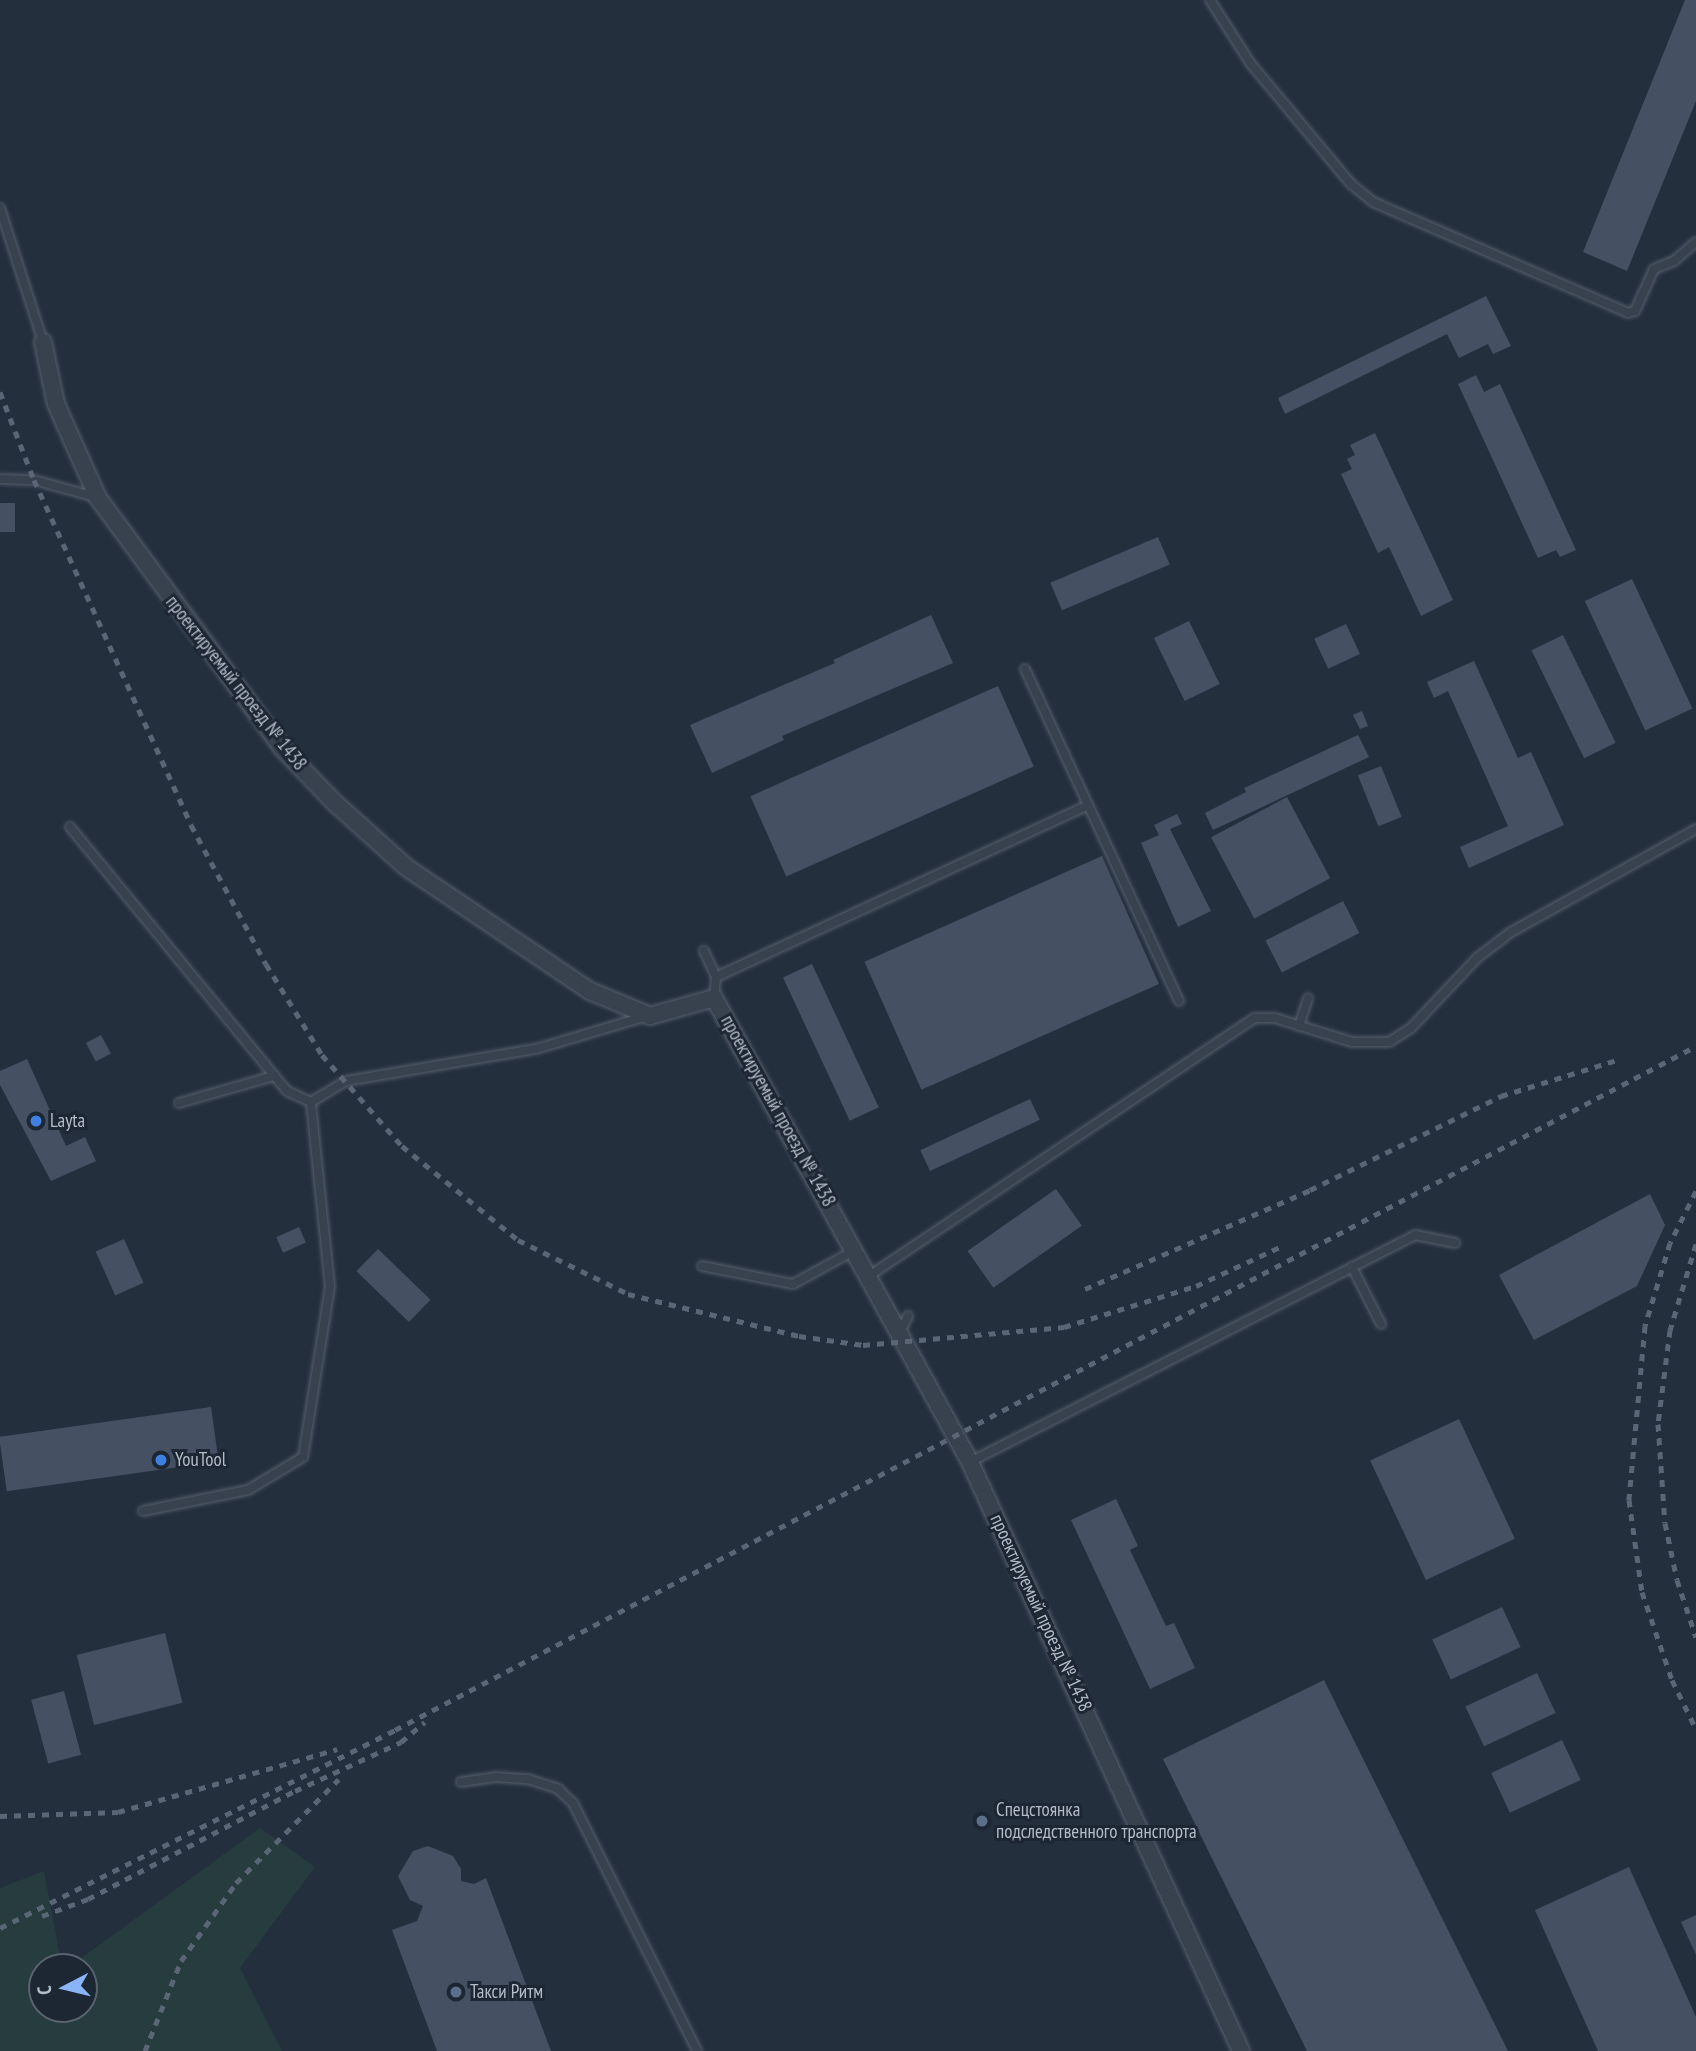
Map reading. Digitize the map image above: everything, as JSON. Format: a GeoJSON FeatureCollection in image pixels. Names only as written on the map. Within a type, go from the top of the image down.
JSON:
{"type":"FeatureCollection","features":[{"type":"Feature","properties":{"kind":"street","name":"проектируемый проезд № 1438"},"geometry":{"type":"LineString","coordinates":[[43,342],[56,404],[98,498],[282,748],[335,803],[406,867],[590,991],[650,1016],[714,998],[970,1462],[1241,2051]]}},
{"type":"Feature","properties":{"kind":"lane"},"geometry":{"type":"LineString","coordinates":[[1210,0],[1251,64],[1351,184],[1373,202],[1628,313],[1635,311],[1654,270],[1674,261],[1696,242]]}},
{"type":"Feature","properties":{"kind":"lane"},"geometry":{"type":"LineString","coordinates":[[0,208],[43,342]]}},
{"type":"Feature","properties":{"kind":"lane"},"geometry":{"type":"LineString","coordinates":[[0,479],[34,480],[98,498]]}},
{"type":"Feature","properties":{"kind":"lane"},"geometry":{"type":"LineString","coordinates":[[1025,669],[1179,1001]]}},
{"type":"Feature","properties":{"kind":"lane"},"geometry":{"type":"LineString","coordinates":[[716,977],[1088,805]]}},
{"type":"Feature","properties":{"kind":"lane"},"geometry":{"type":"LineString","coordinates":[[70,827],[286,1091],[311,1102]]}},
{"type":"Feature","properties":{"kind":"lane"},"geometry":{"type":"LineString","coordinates":[[869,1276],[1255,1018],[1275,1018],[1352,1042],[1389,1042],[1411,1028],[1478,958],[1511,932],[1549,907],[1696,829]]}},
{"type":"Feature","properties":{"kind":"lane"},"geometry":{"type":"LineString","coordinates":[[704,951],[716,977],[714,998]]}},
{"type":"Feature","properties":{"kind":"lane"},"geometry":{"type":"LineString","coordinates":[[1299,1026],[1308,998]]}},
{"type":"Feature","properties":{"kind":"lane"},"geometry":{"type":"LineString","coordinates":[[311,1102],[346,1081],[536,1049],[650,1016]]}},
{"type":"Feature","properties":{"kind":"lane"},"geometry":{"type":"LineString","coordinates":[[179,1103],[274,1076]]}},
{"type":"Feature","properties":{"kind":"lane"},"geometry":{"type":"LineString","coordinates":[[143,1511],[248,1490],[303,1457],[330,1287],[311,1102]]}},
{"type":"Feature","properties":{"kind":"lane"},"geometry":{"type":"LineString","coordinates":[[970,1462],[1415,1235],[1455,1243]]}},
{"type":"Feature","properties":{"kind":"lane"},"geometry":{"type":"LineString","coordinates":[[702,1266],[793,1284],[855,1250]]}},
{"type":"Feature","properties":{"kind":"lane"},"geometry":{"type":"LineString","coordinates":[[1352,1267],[1381,1324]]}},
{"type":"Feature","properties":{"kind":"lane"},"geometry":{"type":"LineString","coordinates":[[900,1332],[908,1316]]}},
{"type":"Feature","properties":{"kind":"lane"},"geometry":{"type":"LineString","coordinates":[[461,1782],[496,1777],[528,1779],[558,1789],[573,1803],[697,2051]]}},
{"type":"Feature","properties":{"kind":"green space"},"geometry":{"type":"Polygon","coordinates":[[[260,1828],[315,1867],[240,1968],[282,2051],[0,2051],[0,1888],[44,1871],[59,1953],[28,1953],[28,2023],[98,2023],[98,1953],[88,1953],[260,1828]]]}},
{"type":"Feature","properties":{"kind":"building"},"geometry":{"type":"Polygon","coordinates":[[[1685,0],[1696,0],[1696,101],[1627,271],[1583,252],[1685,0]]]}},
{"type":"Feature","properties":{"kind":"building"},"geometry":{"type":"Polygon","coordinates":[[[1486,296],[1511,346],[1493,354],[1488,344],[1459,358],[1447,334],[1285,414],[1278,398],[1486,296]]]}},
{"type":"Feature","properties":{"kind":"building"},"geometry":{"type":"Polygon","coordinates":[[[1476,375],[1484,392],[1500,384],[1576,550],[1560,557],[1556,550],[1538,558],[1458,384],[1476,375]]]}},
{"type":"Feature","properties":{"kind":"building"},"geometry":{"type":"Polygon","coordinates":[[[1375,433],[1453,600],[1421,616],[1389,547],[1378,553],[1341,474],[1352,469],[1347,459],[1355,455],[1350,445],[1375,433]]]}},
{"type":"Feature","properties":{"kind":"building"},"geometry":{"type":"Polygon","coordinates":[[[0,503],[15,503],[15,532],[0,532],[0,503]]]}},
{"type":"Feature","properties":{"kind":"building"},"geometry":{"type":"Polygon","coordinates":[[[1158,537],[1170,565],[1062,610],[1050,583],[1158,537]]]}},
{"type":"Feature","properties":{"kind":"building"},"geometry":{"type":"Polygon","coordinates":[[[1632,579],[1692,709],[1645,731],[1585,601],[1632,579]]]}},
{"type":"Feature","properties":{"kind":"building"},"geometry":{"type":"Polygon","coordinates":[[[931,615],[953,663],[782,736],[784,740],[712,773],[690,725],[835,663],[833,660],[931,615]]]}},
{"type":"Feature","properties":{"kind":"building"},"geometry":{"type":"Polygon","coordinates":[[[1189,621],[1220,684],[1185,701],[1154,638],[1189,621]]]}},
{"type":"Feature","properties":{"kind":"building"},"geometry":{"type":"Polygon","coordinates":[[[1346,624],[1360,654],[1328,669],[1314,639],[1346,624]]]}},
{"type":"Feature","properties":{"kind":"building"},"geometry":{"type":"Polygon","coordinates":[[[1563,635],[1616,743],[1584,758],[1532,650],[1563,635]]]}},
{"type":"Feature","properties":{"kind":"building"},"geometry":{"type":"Polygon","coordinates":[[[1474,661],[1518,758],[1531,752],[1564,825],[1469,868],[1460,847],[1508,826],[1448,691],[1434,698],[1427,682],[1474,661]]]}},
{"type":"Feature","properties":{"kind":"building"},"geometry":{"type":"Polygon","coordinates":[[[998,686],[1034,766],[786,877],[750,796],[998,686]]]}},
{"type":"Feature","properties":{"kind":"building"},"geometry":{"type":"Polygon","coordinates":[[[1362,711],[1368,726],[1360,729],[1353,715],[1362,711]]]}},
{"type":"Feature","properties":{"kind":"building"},"geometry":{"type":"Polygon","coordinates":[[[1358,735],[1369,757],[1213,830],[1205,813],[1246,792],[1244,788],[1358,735]]]}},
{"type":"Feature","properties":{"kind":"building"},"geometry":{"type":"Polygon","coordinates":[[[1381,766],[1402,817],[1378,826],[1358,775],[1381,766]]]}},
{"type":"Feature","properties":{"kind":"building"},"geometry":{"type":"Polygon","coordinates":[[[1287,797],[1330,878],[1254,919],[1211,837],[1287,797]]]}},
{"type":"Feature","properties":{"kind":"building"},"geometry":{"type":"Polygon","coordinates":[[[1177,814],[1182,824],[1170,829],[1211,911],[1178,927],[1141,843],[1159,835],[1154,825],[1177,814]]]}},
{"type":"Feature","properties":{"kind":"building"},"geometry":{"type":"Polygon","coordinates":[[[1102,856],[1159,984],[921,1090],[864,962],[1102,856]]]}},
{"type":"Feature","properties":{"kind":"building"},"geometry":{"type":"Polygon","coordinates":[[[1343,901],[1359,933],[1282,973],[1265,940],[1343,901]]]}},
{"type":"Feature","properties":{"kind":"building"},"geometry":{"type":"Polygon","coordinates":[[[812,964],[879,1107],[850,1121],[783,978],[812,964]]]}},
{"type":"Feature","properties":{"kind":"building"},"geometry":{"type":"Polygon","coordinates":[[[101,1035],[111,1054],[96,1062],[86,1043],[101,1035]]]}},
{"type":"Feature","properties":{"kind":"building"},"geometry":{"type":"Polygon","coordinates":[[[27,1059],[66,1146],[85,1137],[96,1161],[51,1181],[0,1085],[0,1071],[27,1059]]]}},
{"type":"Feature","properties":{"kind":"building"},"geometry":{"type":"Polygon","coordinates":[[[1030,1099],[1040,1120],[930,1171],[920,1150],[1030,1099]]]}},
{"type":"Feature","properties":{"kind":"building"},"geometry":{"type":"Polygon","coordinates":[[[1056,1189],[1082,1226],[993,1288],[968,1251],[1056,1189]]]}},
{"type":"Feature","properties":{"kind":"building"},"geometry":{"type":"Polygon","coordinates":[[[1650,1194],[1665,1225],[1637,1286],[1534,1340],[1499,1275],[1650,1194]]]}},
{"type":"Feature","properties":{"kind":"building"},"geometry":{"type":"Polygon","coordinates":[[[299,1227],[306,1243],[283,1253],[276,1237],[299,1227]]]}},
{"type":"Feature","properties":{"kind":"building"},"geometry":{"type":"Polygon","coordinates":[[[124,1239],[144,1283],[115,1295],[96,1252],[124,1239]]]}},
{"type":"Feature","properties":{"kind":"building"},"geometry":{"type":"Polygon","coordinates":[[[378,1249],[431,1300],[409,1322],[356,1271],[378,1249]]]}},
{"type":"Feature","properties":{"kind":"building"},"geometry":{"type":"Polygon","coordinates":[[[211,1407],[219,1461],[7,1491],[0,1437],[211,1407]]]}},
{"type":"Feature","properties":{"kind":"building"},"geometry":{"type":"Polygon","coordinates":[[[1459,1419],[1515,1539],[1426,1580],[1370,1460],[1459,1419]]]}},
{"type":"Feature","properties":{"kind":"building"},"geometry":{"type":"Polygon","coordinates":[[[1116,1499],[1138,1546],[1130,1550],[1166,1626],[1174,1623],[1195,1668],[1150,1689],[1071,1520],[1116,1499]]]}},
{"type":"Feature","properties":{"kind":"building"},"geometry":{"type":"Polygon","coordinates":[[[1502,1607],[1521,1647],[1451,1679],[1432,1640],[1502,1607]]]}},
{"type":"Feature","properties":{"kind":"building"},"geometry":{"type":"Polygon","coordinates":[[[165,1633],[182,1703],[94,1725],[77,1655],[165,1633]]]}},
{"type":"Feature","properties":{"kind":"building"},"geometry":{"type":"Polygon","coordinates":[[[1537,1673],[1556,1713],[1484,1746],[1465,1706],[1537,1673]]]}},
{"type":"Feature","properties":{"kind":"building"},"geometry":{"type":"Polygon","coordinates":[[[1324,1680],[1508,2051],[1307,2051],[1163,1759],[1324,1680]]]}},
{"type":"Feature","properties":{"kind":"building"},"geometry":{"type":"Polygon","coordinates":[[[64,1691],[81,1755],[48,1764],[31,1700],[64,1691]]]}},
{"type":"Feature","properties":{"kind":"building"},"geometry":{"type":"Polygon","coordinates":[[[1562,1740],[1581,1780],[1510,1813],[1491,1773],[1562,1740]]]}},
{"type":"Feature","properties":{"kind":"building"},"geometry":{"type":"Polygon","coordinates":[[[428,1846],[453,1856],[461,1869],[461,1881],[474,1884],[486,1878],[551,2051],[437,2051],[392,1930],[417,1921],[423,1906],[410,1900],[398,1876],[413,1851],[428,1846]]]}},
{"type":"Feature","properties":{"kind":"building"},"geometry":{"type":"Polygon","coordinates":[[[1629,1867],[1696,2017],[1696,2051],[1598,2051],[1535,1910],[1629,1867]]]}},
{"type":"Feature","properties":{"kind":"building"},"geometry":{"type":"Polygon","coordinates":[[[1696,1915],[1696,1955],[1681,1922],[1696,1915]]]}},
{"type":"Feature","properties":{"kind":"railway"},"geometry":{"type":"LineString","coordinates":[[0,392],[34,480],[191,825],[266,964],[322,1055],[402,1146],[518,1240],[628,1294],[799,1336],[863,1345],[1064,1327],[1196,1286],[1280,1247]]}},
{"type":"Feature","properties":{"kind":"railway"},"geometry":{"type":"LineString","coordinates":[[0,1928],[395,1730],[1696,1046]]}},
{"type":"Feature","properties":{"kind":"railway"},"geometry":{"type":"LineString","coordinates":[[1085,1289],[1310,1190],[1501,1096],[1617,1060]]}},
{"type":"Feature","properties":{"kind":"railway"},"geometry":{"type":"LineString","coordinates":[[1696,1191],[1670,1243],[1645,1326],[1629,1500],[1642,1592],[1672,1680],[1696,1729]]}},
{"type":"Feature","properties":{"kind":"railway"},"geometry":{"type":"LineString","coordinates":[[1696,1244],[1670,1330],[1658,1424],[1665,1523],[1677,1580],[1696,1637]]}},
{"type":"Feature","properties":{"kind":"railway"},"geometry":{"type":"LineString","coordinates":[[42,1916],[88,1899],[295,1791],[401,1742],[425,1722]]}},
{"type":"Feature","properties":{"kind":"railway"},"geometry":{"type":"LineString","coordinates":[[0,1816],[118,1812],[337,1749]]}},
{"type":"Feature","properties":{"kind":"railway"},"geometry":{"type":"LineString","coordinates":[[145,2051],[181,1961],[236,1883],[339,1779]]}},
{"type":"Feature","properties":{"kind":"place","name":"Layta"},"geometry":{"type":"Point","coordinates":[36,1121]}},
{"type":"Feature","properties":{"kind":"place","name":"YouTool"},"geometry":{"type":"Point","coordinates":[161,1460]}},
{"type":"Feature","properties":{"kind":"place","name":"Спецстоянка подследственного транспорта"},"geometry":{"type":"Point","coordinates":[982,1821]}},
{"type":"Feature","properties":{"kind":"place","name":"Такси Ритм"},"geometry":{"type":"Point","coordinates":[456,1992]}}]}
